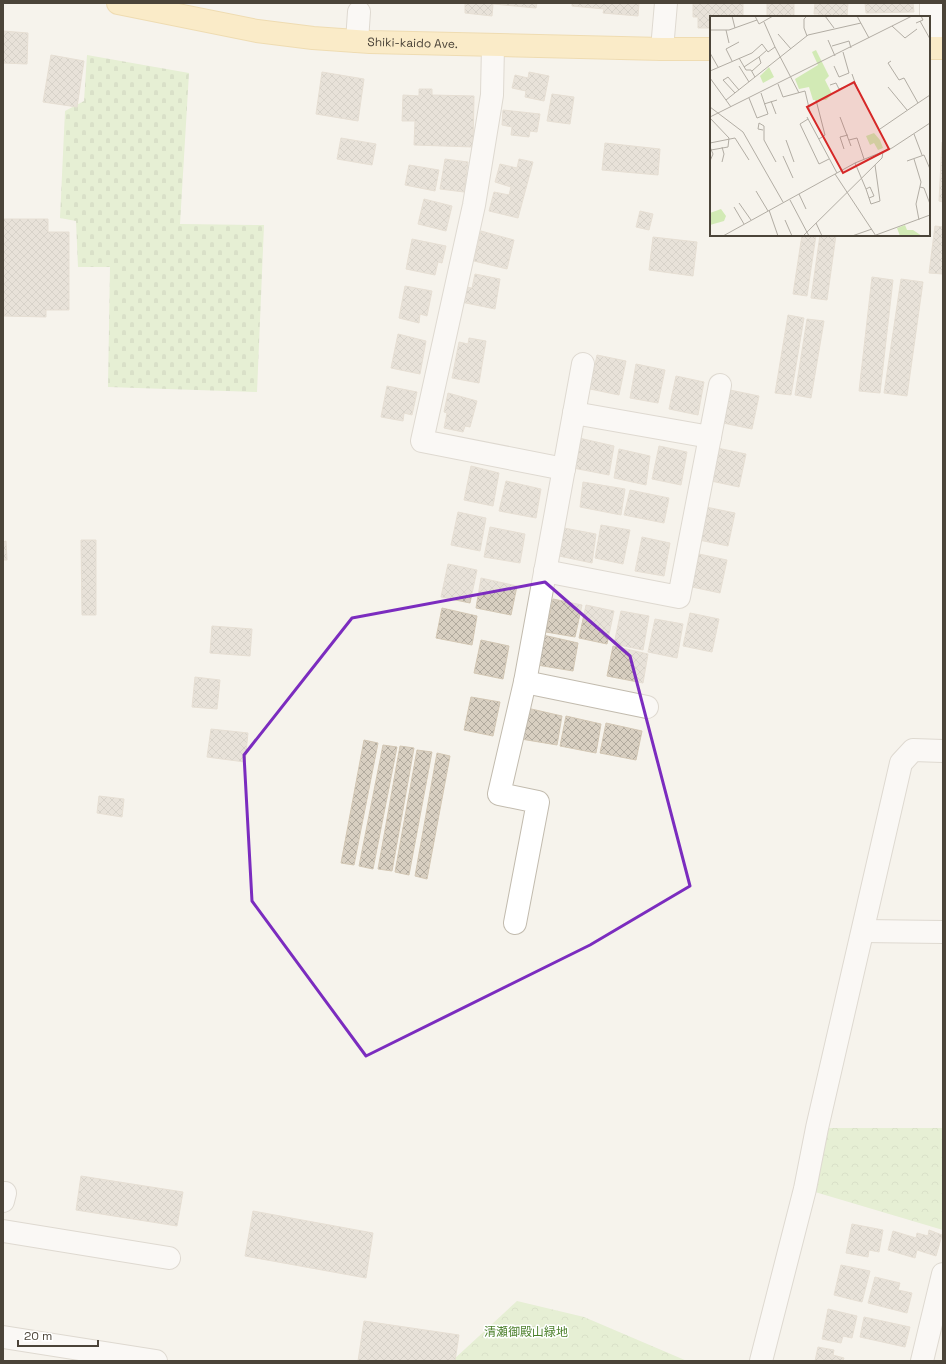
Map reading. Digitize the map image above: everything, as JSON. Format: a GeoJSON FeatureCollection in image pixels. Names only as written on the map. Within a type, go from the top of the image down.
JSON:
{"type":"FeatureCollection","features":[{"type":"Feature","properties":{"kind":"main road","name":"Shiki-kaido Ave."},"geometry":{"type":"LineString","coordinates":[[123,3],[257,31],[313,38],[356,41],[493,45],[710,49]]}},
{"type":"Feature","properties":{"kind":"street"},"geometry":{"type":"LineString","coordinates":[[662,49],[666,3]]}},
{"type":"Feature","properties":{"kind":"street"},"geometry":{"type":"LineString","coordinates":[[931,3],[934,48]]}},
{"type":"Feature","properties":{"kind":"street"},"geometry":{"type":"LineString","coordinates":[[356,41],[359,12]]}},
{"type":"Feature","properties":{"kind":"street"},"geometry":{"type":"LineString","coordinates":[[493,45],[492,95],[474,206],[422,441],[564,469]]}},
{"type":"Feature","properties":{"kind":"street"},"geometry":{"type":"LineString","coordinates":[[515,923],[538,802],[499,794],[525,682],[582,364]]}},
{"type":"Feature","properties":{"kind":"street"},"geometry":{"type":"LineString","coordinates":[[545,571],[679,597],[720,385]]}},
{"type":"Feature","properties":{"kind":"street"},"geometry":{"type":"LineString","coordinates":[[574,413],[710,437]]}},
{"type":"Feature","properties":{"kind":"street"},"geometry":{"type":"LineString","coordinates":[[525,682],[647,707]]}},
{"type":"Feature","properties":{"kind":"street"},"geometry":{"type":"LineString","coordinates":[[762,1361],[805,1189],[817,1128],[901,763],[913,750],[943,751]]}},
{"type":"Feature","properties":{"kind":"street"},"geometry":{"type":"LineString","coordinates":[[863,931],[943,932]]}},
{"type":"Feature","properties":{"kind":"street"},"geometry":{"type":"LineString","coordinates":[[3,1231],[170,1258]]}},
{"type":"Feature","properties":{"kind":"street"},"geometry":{"type":"LineString","coordinates":[[922,1361],[943,1274]]}},
{"type":"Feature","properties":{"kind":"street"},"geometry":{"type":"LineString","coordinates":[[3,1337],[156,1361]]}},
{"type":"Feature","properties":{"kind":"highlighted area"},"geometry":{"type":"Polygon","coordinates":[[[545,582],[630,656],[690,886],[590,945],[366,1056],[252,901],[244,755],[352,618],[545,582]]]}},
{"type":"Feature","properties":{"kind":"green space"},"geometry":{"type":"Polygon","coordinates":[[[87,55],[189,73],[180,224],[264,225],[257,392],[108,387],[110,267],[78,267],[76,221],[60,218],[65,111],[84,101],[87,55]]]}},
{"type":"Feature","properties":{"kind":"green space"},"geometry":{"type":"Polygon","coordinates":[[[817,1128],[943,1128],[943,1230],[805,1189],[817,1128]]]}},
{"type":"Feature","properties":{"kind":"green space","name":"清瀬御殿山緑地"},"geometry":{"type":"Polygon","coordinates":[[[517,1301],[584,1317],[687,1361],[452,1361],[517,1301]]]}},
{"type":"Feature","properties":{"kind":"building"},"geometry":{"type":"Polygon","coordinates":[[[465,3],[537,3],[536,8],[493,4],[492,16],[465,13],[465,3]]]}},
{"type":"Feature","properties":{"kind":"building"},"geometry":{"type":"Polygon","coordinates":[[[572,3],[639,3],[638,16],[603,13],[604,9],[572,6],[572,3]]]}},
{"type":"Feature","properties":{"kind":"building"},"geometry":{"type":"Polygon","coordinates":[[[693,3],[743,3],[743,16],[710,16],[710,28],[698,28],[698,17],[693,17],[693,3]]]}},
{"type":"Feature","properties":{"kind":"building"},"geometry":{"type":"Polygon","coordinates":[[[767,3],[794,3],[794,16],[767,16],[767,3]]]}},
{"type":"Feature","properties":{"kind":"building"},"geometry":{"type":"Polygon","coordinates":[[[815,3],[848,3],[847,16],[818,16],[819,14],[814,14],[815,3]]]}},
{"type":"Feature","properties":{"kind":"building"},"geometry":{"type":"Polygon","coordinates":[[[865,3],[913,3],[914,12],[866,13],[865,3]]]}},
{"type":"Feature","properties":{"kind":"building"},"geometry":{"type":"Polygon","coordinates":[[[3,31],[28,33],[27,64],[3,63],[3,31]]]}},
{"type":"Feature","properties":{"kind":"building"},"geometry":{"type":"Polygon","coordinates":[[[51,55],[84,61],[77,107],[43,102],[51,55]]]}},
{"type":"Feature","properties":{"kind":"building"},"geometry":{"type":"Polygon","coordinates":[[[322,72],[364,79],[358,121],[316,114],[322,72]]]}},
{"type":"Feature","properties":{"kind":"building"},"geometry":{"type":"Polygon","coordinates":[[[529,72],[549,76],[544,101],[525,97],[526,91],[512,88],[515,75],[528,78],[529,72]]]}},
{"type":"Feature","properties":{"kind":"building"},"geometry":{"type":"Polygon","coordinates":[[[419,89],[432,89],[432,95],[474,96],[473,147],[414,145],[415,121],[402,121],[403,95],[419,96],[419,89]]]}},
{"type":"Feature","properties":{"kind":"building"},"geometry":{"type":"Polygon","coordinates":[[[552,94],[574,97],[570,124],[547,121],[552,94]]]}},
{"type":"Feature","properties":{"kind":"building"},"geometry":{"type":"Polygon","coordinates":[[[503,110],[540,114],[537,132],[530,131],[529,137],[511,135],[512,127],[502,125],[503,110]]]}},
{"type":"Feature","properties":{"kind":"building"},"geometry":{"type":"Polygon","coordinates":[[[341,138],[376,144],[372,165],[337,159],[341,138]]]}},
{"type":"Feature","properties":{"kind":"building"},"geometry":{"type":"Polygon","coordinates":[[[942,142],[943,143],[943,202],[939,201],[942,142]]]}},
{"type":"Feature","properties":{"kind":"building"},"geometry":{"type":"Polygon","coordinates":[[[605,143],[660,149],[658,175],[602,170],[605,143]]]}},
{"type":"Feature","properties":{"kind":"building"},"geometry":{"type":"Polygon","coordinates":[[[445,159],[468,162],[464,192],[440,189],[445,159]]]}},
{"type":"Feature","properties":{"kind":"building"},"geometry":{"type":"Polygon","coordinates":[[[519,159],[533,162],[518,218],[489,211],[494,192],[509,195],[511,187],[495,182],[500,164],[517,168],[519,159]]]}},
{"type":"Feature","properties":{"kind":"building"},"geometry":{"type":"Polygon","coordinates":[[[409,165],[439,170],[435,191],[405,185],[409,165]]]}},
{"type":"Feature","properties":{"kind":"building"},"geometry":{"type":"Polygon","coordinates":[[[424,199],[452,206],[446,231],[418,224],[424,199]]]}},
{"type":"Feature","properties":{"kind":"building"},"geometry":{"type":"Polygon","coordinates":[[[640,211],[653,214],[649,230],[636,227],[640,211]]]}},
{"type":"Feature","properties":{"kind":"building"},"geometry":{"type":"Polygon","coordinates":[[[3,219],[48,219],[48,232],[69,232],[69,310],[46,310],[46,317],[4,316],[3,219]]]}},
{"type":"Feature","properties":{"kind":"building"},"geometry":{"type":"Polygon","coordinates":[[[935,226],[943,227],[943,274],[929,273],[935,226]]]}},
{"type":"Feature","properties":{"kind":"building"},"geometry":{"type":"Polygon","coordinates":[[[481,231],[514,240],[507,269],[474,261],[481,231]]]}},
{"type":"Feature","properties":{"kind":"building"},"geometry":{"type":"Polygon","coordinates":[[[802,236],[816,236],[807,296],[793,294],[802,236]]]}},
{"type":"Feature","properties":{"kind":"building"},"geometry":{"type":"Polygon","coordinates":[[[820,236],[836,236],[827,300],[811,298],[820,236]]]}},
{"type":"Feature","properties":{"kind":"building"},"geometry":{"type":"Polygon","coordinates":[[[653,237],[697,242],[693,276],[649,270],[653,237]]]}},
{"type":"Feature","properties":{"kind":"building"},"geometry":{"type":"Polygon","coordinates":[[[412,239],[446,246],[442,263],[438,262],[435,275],[406,269],[412,239]]]}},
{"type":"Feature","properties":{"kind":"building"},"geometry":{"type":"Polygon","coordinates":[[[475,274],[500,279],[495,309],[461,302],[464,287],[472,288],[475,274]]]}},
{"type":"Feature","properties":{"kind":"building"},"geometry":{"type":"Polygon","coordinates":[[[872,277],[893,280],[880,393],[859,391],[872,277]]]}},
{"type":"Feature","properties":{"kind":"building"},"geometry":{"type":"Polygon","coordinates":[[[901,279],[923,282],[907,396],[884,393],[901,279]]]}},
{"type":"Feature","properties":{"kind":"building"},"geometry":{"type":"Polygon","coordinates":[[[405,286],[432,291],[427,316],[420,314],[419,323],[399,318],[405,286]]]}},
{"type":"Feature","properties":{"kind":"building"},"geometry":{"type":"Polygon","coordinates":[[[788,315],[804,318],[791,395],[775,393],[788,315]]]}},
{"type":"Feature","properties":{"kind":"building"},"geometry":{"type":"Polygon","coordinates":[[[807,319],[824,321],[811,398],[795,395],[807,319]]]}},
{"type":"Feature","properties":{"kind":"building"},"geometry":{"type":"Polygon","coordinates":[[[398,334],[426,341],[420,374],[391,368],[398,334]]]}},
{"type":"Feature","properties":{"kind":"building"},"geometry":{"type":"Polygon","coordinates":[[[469,338],[486,341],[479,383],[452,378],[459,342],[468,344],[469,338]]]}},
{"type":"Feature","properties":{"kind":"building"},"geometry":{"type":"Polygon","coordinates":[[[597,355],[626,361],[619,395],[590,389],[597,355]]]}},
{"type":"Feature","properties":{"kind":"building"},"geometry":{"type":"Polygon","coordinates":[[[636,364],[665,370],[658,403],[630,398],[636,364]]]}},
{"type":"Feature","properties":{"kind":"building"},"geometry":{"type":"Polygon","coordinates":[[[676,376],[704,382],[698,415],[669,409],[676,376]]]}},
{"type":"Feature","properties":{"kind":"building"},"geometry":{"type":"Polygon","coordinates":[[[387,386],[417,392],[412,415],[404,413],[403,421],[381,417],[387,386]]]}},
{"type":"Feature","properties":{"kind":"building"},"geometry":{"type":"Polygon","coordinates":[[[730,390],[759,396],[752,429],[723,423],[730,390]]]}},
{"type":"Feature","properties":{"kind":"building"},"geometry":{"type":"Polygon","coordinates":[[[448,393],[477,401],[470,427],[465,426],[463,432],[444,428],[447,413],[444,412],[448,393]]]}},
{"type":"Feature","properties":{"kind":"building"},"geometry":{"type":"Polygon","coordinates":[[[579,438],[614,446],[609,475],[573,468],[579,438]]]}},
{"type":"Feature","properties":{"kind":"building"},"geometry":{"type":"Polygon","coordinates":[[[659,446],[687,452],[681,485],[652,479],[659,446]]]}},
{"type":"Feature","properties":{"kind":"building"},"geometry":{"type":"Polygon","coordinates":[[[717,448],[746,454],[739,487],[711,481],[717,448]]]}},
{"type":"Feature","properties":{"kind":"building"},"geometry":{"type":"Polygon","coordinates":[[[619,449],[650,456],[646,485],[614,478],[619,449]]]}},
{"type":"Feature","properties":{"kind":"building"},"geometry":{"type":"Polygon","coordinates":[[[471,466],[499,473],[493,506],[464,500],[471,466]]]}},
{"type":"Feature","properties":{"kind":"building"},"geometry":{"type":"Polygon","coordinates":[[[506,481],[541,489],[536,518],[499,511],[506,481]]]}},
{"type":"Feature","properties":{"kind":"building"},"geometry":{"type":"Polygon","coordinates":[[[583,482],[625,489],[621,515],[580,507],[583,482]]]}},
{"type":"Feature","properties":{"kind":"building"},"geometry":{"type":"Polygon","coordinates":[[[630,490],[669,498],[664,523],[624,515],[630,490]]]}},
{"type":"Feature","properties":{"kind":"building"},"geometry":{"type":"Polygon","coordinates":[[[706,507],[735,513],[728,546],[699,540],[706,507]]]}},
{"type":"Feature","properties":{"kind":"building"},"geometry":{"type":"Polygon","coordinates":[[[458,512],[486,518],[480,551],[451,545],[458,512]]]}},
{"type":"Feature","properties":{"kind":"building"},"geometry":{"type":"Polygon","coordinates":[[[601,525],[630,530],[623,564],[595,558],[601,525]]]}},
{"type":"Feature","properties":{"kind":"building"},"geometry":{"type":"Polygon","coordinates":[[[490,527],[525,534],[520,563],[484,557],[490,527]]]}},
{"type":"Feature","properties":{"kind":"building"},"geometry":{"type":"Polygon","coordinates":[[[564,528],[596,534],[592,563],[559,556],[564,528]]]}},
{"type":"Feature","properties":{"kind":"building"},"geometry":{"type":"Polygon","coordinates":[[[642,537],[670,543],[664,576],[635,571],[642,537]]]}},
{"type":"Feature","properties":{"kind":"building"},"geometry":{"type":"Polygon","coordinates":[[[81,540],[96,540],[96,615],[82,615],[81,540]]]}},
{"type":"Feature","properties":{"kind":"building"},"geometry":{"type":"Polygon","coordinates":[[[6,541],[7,560],[3,560],[3,542],[6,541]]]}},
{"type":"Feature","properties":{"kind":"building"},"geometry":{"type":"Polygon","coordinates":[[[699,554],[727,560],[720,593],[692,587],[699,554]]]}},
{"type":"Feature","properties":{"kind":"building"},"geometry":{"type":"Polygon","coordinates":[[[448,564],[477,570],[470,603],[441,597],[448,564]]]}},
{"type":"Feature","properties":{"kind":"building"},"geometry":{"type":"Polygon","coordinates":[[[481,578],[517,586],[511,615],[476,608],[481,578]]]}},
{"type":"Feature","properties":{"kind":"building"},"geometry":{"type":"Polygon","coordinates":[[[553,599],[582,605],[575,637],[546,632],[553,599]]]}},
{"type":"Feature","properties":{"kind":"building"},"geometry":{"type":"Polygon","coordinates":[[[586,605],[614,611],[607,644],[579,638],[586,605]]]}},
{"type":"Feature","properties":{"kind":"building"},"geometry":{"type":"Polygon","coordinates":[[[442,608],[477,616],[472,645],[436,638],[442,608]]]}},
{"type":"Feature","properties":{"kind":"building"},"geometry":{"type":"Polygon","coordinates":[[[621,611],[649,616],[643,650],[614,644],[621,611]]]}},
{"type":"Feature","properties":{"kind":"building"},"geometry":{"type":"Polygon","coordinates":[[[690,613],[719,619],[712,652],[683,646],[690,613]]]}},
{"type":"Feature","properties":{"kind":"building"},"geometry":{"type":"Polygon","coordinates":[[[655,619],[683,624],[677,658],[648,652],[655,619]]]}},
{"type":"Feature","properties":{"kind":"building"},"geometry":{"type":"Polygon","coordinates":[[[212,626],[252,629],[250,656],[210,653],[212,626]]]}},
{"type":"Feature","properties":{"kind":"building"},"geometry":{"type":"Polygon","coordinates":[[[543,635],[578,643],[573,671],[537,665],[543,635]]]}},
{"type":"Feature","properties":{"kind":"building"},"geometry":{"type":"Polygon","coordinates":[[[481,640],[509,646],[503,679],[474,673],[481,640]]]}},
{"type":"Feature","properties":{"kind":"building"},"geometry":{"type":"Polygon","coordinates":[[[613,646],[648,654],[643,683],[607,676],[613,646]]]}},
{"type":"Feature","properties":{"kind":"building"},"geometry":{"type":"Polygon","coordinates":[[[195,677],[220,680],[217,709],[192,707],[195,677]]]}},
{"type":"Feature","properties":{"kind":"building"},"geometry":{"type":"Polygon","coordinates":[[[471,697],[500,702],[493,736],[464,730],[471,697]]]}},
{"type":"Feature","properties":{"kind":"building"},"geometry":{"type":"Polygon","coordinates":[[[527,708],[562,716],[557,745],[521,739],[527,708]]]}},
{"type":"Feature","properties":{"kind":"building"},"geometry":{"type":"Polygon","coordinates":[[[566,716],[601,724],[596,753],[560,746],[566,716]]]}},
{"type":"Feature","properties":{"kind":"building"},"geometry":{"type":"Polygon","coordinates":[[[606,723],[642,731],[636,760],[600,753],[606,723]]]}},
{"type":"Feature","properties":{"kind":"building"},"geometry":{"type":"Polygon","coordinates":[[[211,729],[248,733],[245,762],[207,757],[211,729]]]}},
{"type":"Feature","properties":{"kind":"building"},"geometry":{"type":"Polygon","coordinates":[[[364,740],[378,743],[354,865],[341,863],[364,740]]]}},
{"type":"Feature","properties":{"kind":"building"},"geometry":{"type":"Polygon","coordinates":[[[383,745],[397,747],[373,869],[359,866],[383,745]]]}},
{"type":"Feature","properties":{"kind":"building"},"geometry":{"type":"Polygon","coordinates":[[[400,746],[414,748],[392,871],[378,869],[400,746]]]}},
{"type":"Feature","properties":{"kind":"building"},"geometry":{"type":"Polygon","coordinates":[[[417,750],[432,752],[409,875],[395,872],[417,750]]]}},
{"type":"Feature","properties":{"kind":"building"},"geometry":{"type":"Polygon","coordinates":[[[437,753],[450,756],[427,879],[415,876],[437,753]]]}},
{"type":"Feature","properties":{"kind":"building"},"geometry":{"type":"Polygon","coordinates":[[[99,796],[124,799],[122,817],[97,813],[99,796]]]}},
{"type":"Feature","properties":{"kind":"building"},"geometry":{"type":"Polygon","coordinates":[[[81,1176],[183,1192],[177,1226],[76,1210],[81,1176]]]}},
{"type":"Feature","properties":{"kind":"building"},"geometry":{"type":"Polygon","coordinates":[[[253,1211],[373,1233],[366,1278],[245,1256],[253,1211]]]}},
{"type":"Feature","properties":{"kind":"building"},"geometry":{"type":"Polygon","coordinates":[[[852,1224],[883,1230],[879,1252],[869,1250],[868,1257],[846,1253],[852,1224]]]}},
{"type":"Feature","properties":{"kind":"building"},"geometry":{"type":"Polygon","coordinates":[[[929,1230],[942,1235],[936,1256],[917,1250],[915,1258],[888,1250],[893,1231],[916,1238],[917,1233],[928,1236],[929,1230]]]}},
{"type":"Feature","properties":{"kind":"building"},"geometry":{"type":"Polygon","coordinates":[[[841,1265],[870,1271],[862,1302],[834,1295],[841,1265]]]}},
{"type":"Feature","properties":{"kind":"building"},"geometry":{"type":"Polygon","coordinates":[[[875,1277],[900,1283],[898,1290],[912,1293],[907,1313],[868,1303],[875,1277]]]}},
{"type":"Feature","properties":{"kind":"building"},"geometry":{"type":"Polygon","coordinates":[[[828,1309],[857,1316],[852,1338],[843,1336],[841,1343],[822,1339],[828,1309]]]}},
{"type":"Feature","properties":{"kind":"building"},"geometry":{"type":"Polygon","coordinates":[[[864,1317],[910,1327],[905,1347],[860,1337],[864,1317]]]}},
{"type":"Feature","properties":{"kind":"building"},"geometry":{"type":"Polygon","coordinates":[[[364,1321],[459,1335],[455,1361],[358,1361],[364,1321]]]}},
{"type":"Feature","properties":{"kind":"building"},"geometry":{"type":"Polygon","coordinates":[[[818,1347],[834,1350],[833,1355],[844,1358],[843,1361],[815,1361],[818,1347]]]}}]}
